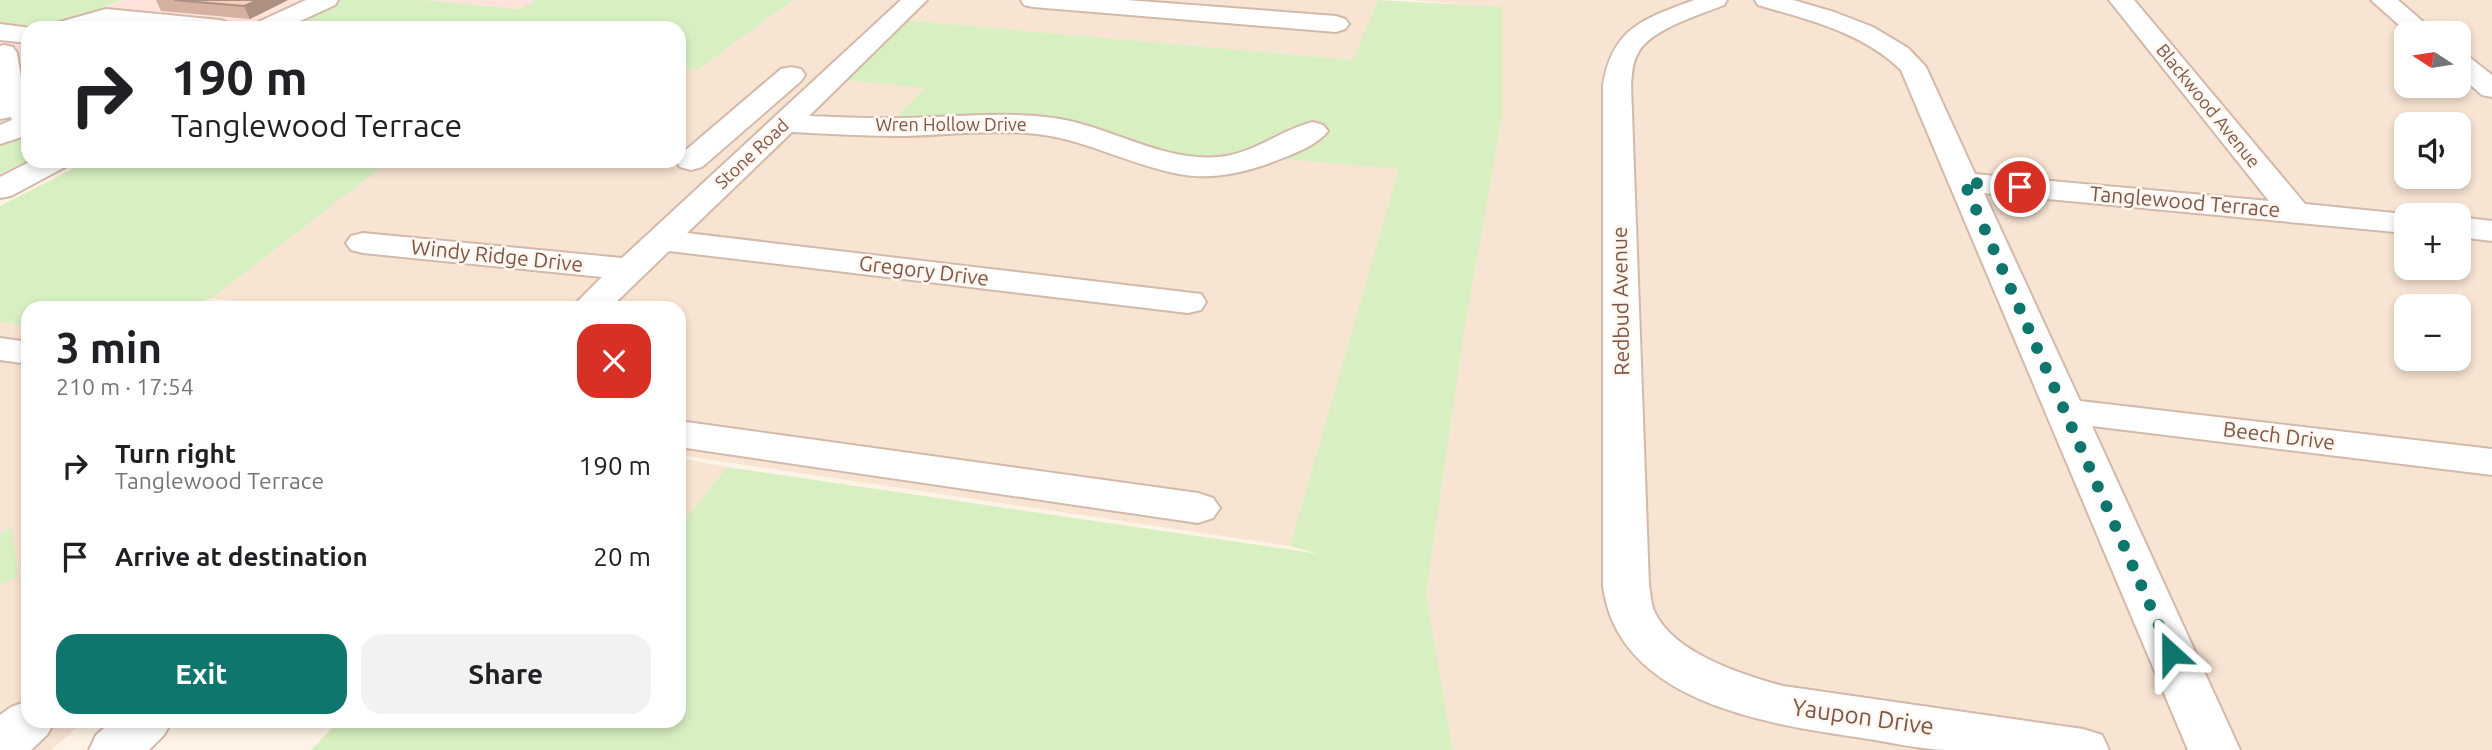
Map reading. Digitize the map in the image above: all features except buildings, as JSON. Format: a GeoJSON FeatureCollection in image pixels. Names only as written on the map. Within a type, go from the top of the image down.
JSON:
{"type":"FeatureCollection","features":[{"type":"Feature","properties":{"kind":"street"},"geometry":{"type":"LineString","coordinates":[[86,21],[112,17],[151,0]]}},
{"type":"Feature","properties":{"kind":"street"},"geometry":{"type":"LineString","coordinates":[[280,21],[326,0]]}},
{"type":"Feature","properties":{"kind":"street","name":"Stone Road"},"geometry":{"type":"LineString","coordinates":[[596,301],[915,0]]}},
{"type":"Feature","properties":{"kind":"street"},"geometry":{"type":"LineString","coordinates":[[1033,0],[1336,24]]}},
{"type":"Feature","properties":{"kind":"street","name":"Redbud Avenue"},"geometry":{"type":"LineString","coordinates":[[1658,647],[1636,623],[1629,607],[1626,586],[1617,85],[1620,64],[1627,48],[1637,38],[1715,0]]}},
{"type":"Feature","properties":{"kind":"street"},"geometry":{"type":"LineString","coordinates":[[1767,0],[1858,31],[1881,42],[1907,61],[1924,89],[2214,750]]}},
{"type":"Feature","properties":{"kind":"street","name":"Blackwood Avenue"},"geometry":{"type":"LineString","coordinates":[[2121,0],[2295,212]]}},
{"type":"Feature","properties":{"kind":"street"},"geometry":{"type":"LineString","coordinates":[[2383,0],[2408,21]]}},
{"type":"Feature","properties":{"kind":"street"},"geometry":{"type":"LineString","coordinates":[[112,17],[151,21]]}},
{"type":"Feature","properties":{"kind":"street"},"geometry":{"type":"LineString","coordinates":[[6,109],[8,46]]}},
{"type":"Feature","properties":{"kind":"street"},"geometry":{"type":"LineString","coordinates":[[2471,72],[2492,89]]}},
{"type":"Feature","properties":{"kind":"street"},"geometry":{"type":"LineString","coordinates":[[686,159],[791,75]]}},
{"type":"Feature","properties":{"kind":"street","name":"Wren Hollow Drive"},"geometry":{"type":"LineString","coordinates":[[785,123],[922,127],[992,121],[1044,125],[1080,131],[1164,162],[1199,167],[1278,152],[1313,131]]}},
{"type":"Feature","properties":{"kind":"street"},"geometry":{"type":"LineString","coordinates":[[0,135],[21,127]]}},
{"type":"Feature","properties":{"kind":"street"},"geometry":{"type":"LineString","coordinates":[[686,160],[740,166]]}},
{"type":"Feature","properties":{"kind":"street"},"geometry":{"type":"LineString","coordinates":[[0,189],[40,168]]}},
{"type":"Feature","properties":{"kind":"street","name":"Tanglewood Terrace"},"geometry":{"type":"LineString","coordinates":[[1964,182],[2394,222]]}},
{"type":"Feature","properties":{"kind":"street"},"geometry":{"type":"LineString","coordinates":[[2471,229],[2492,231]]}},
{"type":"Feature","properties":{"kind":"street","name":"Gregory Drive"},"geometry":{"type":"LineString","coordinates":[[661,240],[1188,302]]}},
{"type":"Feature","properties":{"kind":"street","name":"Windy Ridge Drive"},"geometry":{"type":"LineString","coordinates":[[363,243],[630,269]]}},
{"type":"Feature","properties":{"kind":"street"},"geometry":{"type":"LineString","coordinates":[[0,349],[21,352]]}},
{"type":"Feature","properties":{"kind":"street","name":"Beech Drive"},"geometry":{"type":"LineString","coordinates":[[2065,411],[2492,461]]}},
{"type":"Feature","properties":{"kind":"street"},"geometry":{"type":"LineString","coordinates":[[686,435],[1198,508]]}},
{"type":"Feature","properties":{"kind":"street","name":"Yaupon Drive"},"geometry":{"type":"LineString","coordinates":[[1658,647],[1706,681],[1783,706],[2082,750]]}},
{"type":"Feature","properties":{"kind":"street"},"geometry":{"type":"LineString","coordinates":[[0,746],[21,728]]}},
{"type":"Feature","properties":{"kind":"street"},"geometry":{"type":"LineString","coordinates":[[115,750],[139,728]]}},
{"type":"Feature","properties":{"kind":"shaded area"},"geometry":{"type":"Polygon","coordinates":[[[122,0],[334,0],[291,21],[72,21],[122,0]]]}},
{"type":"Feature","properties":{"kind":"shaded area"},"geometry":{"type":"Polygon","coordinates":[[[423,0],[536,0],[521,9],[423,0]]]}},
{"type":"Feature","properties":{"kind":"shaded area"},"geometry":{"type":"Polygon","coordinates":[[[793,0],[903,0],[575,301],[235,301],[212,298],[381,168],[686,168],[686,69],[698,70],[793,0]]]}},
{"type":"Feature","properties":{"kind":"shaded area"},"geometry":{"type":"Polygon","coordinates":[[[927,0],[1378,0],[1354,60],[905,20],[927,0]]]}},
{"type":"Feature","properties":{"kind":"shaded area"},"geometry":{"type":"Polygon","coordinates":[[[1412,0],[2492,0],[2492,750],[1453,750],[1426,596],[1465,327],[1502,118],[1502,8],[1412,0]]]}},
{"type":"Feature","properties":{"kind":"shaded area"},"geometry":{"type":"Polygon","coordinates":[[[0,37],[21,39],[21,139],[0,144],[0,37]]]}},
{"type":"Feature","properties":{"kind":"shaded area"},"geometry":{"type":"Polygon","coordinates":[[[845,80],[925,87],[885,130],[969,126],[1400,169],[1290,546],[686,456],[686,301],[614,301],[845,80]]]}},
{"type":"Feature","properties":{"kind":"shaded area"},"geometry":{"type":"Polygon","coordinates":[[[0,322],[21,324],[21,728],[76,728],[51,750],[0,750],[0,322]]]}},
{"type":"Feature","properties":{"kind":"shaded area"},"geometry":{"type":"Polygon","coordinates":[[[686,459],[727,467],[686,518],[686,459]]]}},
{"type":"Feature","properties":{"kind":"green space"},"geometry":{"type":"Polygon","coordinates":[[[0,0],[122,0],[62,21],[0,24],[0,0]]]}},
{"type":"Feature","properties":{"kind":"green space"},"geometry":{"type":"Polygon","coordinates":[[[334,0],[423,0],[520,9],[536,0],[793,0],[698,70],[686,69],[686,21],[291,21],[334,0]]]}},
{"type":"Feature","properties":{"kind":"green space"},"geometry":{"type":"Polygon","coordinates":[[[1378,0],[1502,7],[1502,118],[1465,327],[1426,595],[1453,750],[311,750],[332,728],[686,728],[686,518],[727,467],[1319,554],[1290,546],[1399,169],[1274,158],[1230,170],[1010,129],[884,131],[924,88],[845,80],[905,20],[1353,60],[1378,0]]]}},
{"type":"Feature","properties":{"kind":"green space"},"geometry":{"type":"Polygon","coordinates":[[[21,132],[21,164],[0,174],[0,139],[21,132]]]}},
{"type":"Feature","properties":{"kind":"green space"},"geometry":{"type":"Polygon","coordinates":[[[74,168],[381,168],[212,298],[204,301],[21,301],[21,324],[0,322],[0,206],[74,168]]]}},
{"type":"Feature","properties":{"kind":"green space"},"geometry":{"type":"Polygon","coordinates":[[[12,528],[18,577],[0,584],[0,533],[12,528]]]}},
{"type":"Feature","properties":{"kind":"route"},"geometry":{"type":"LineString","coordinates":[[2020,187],[1964,182],[2171,653]]}}]}
